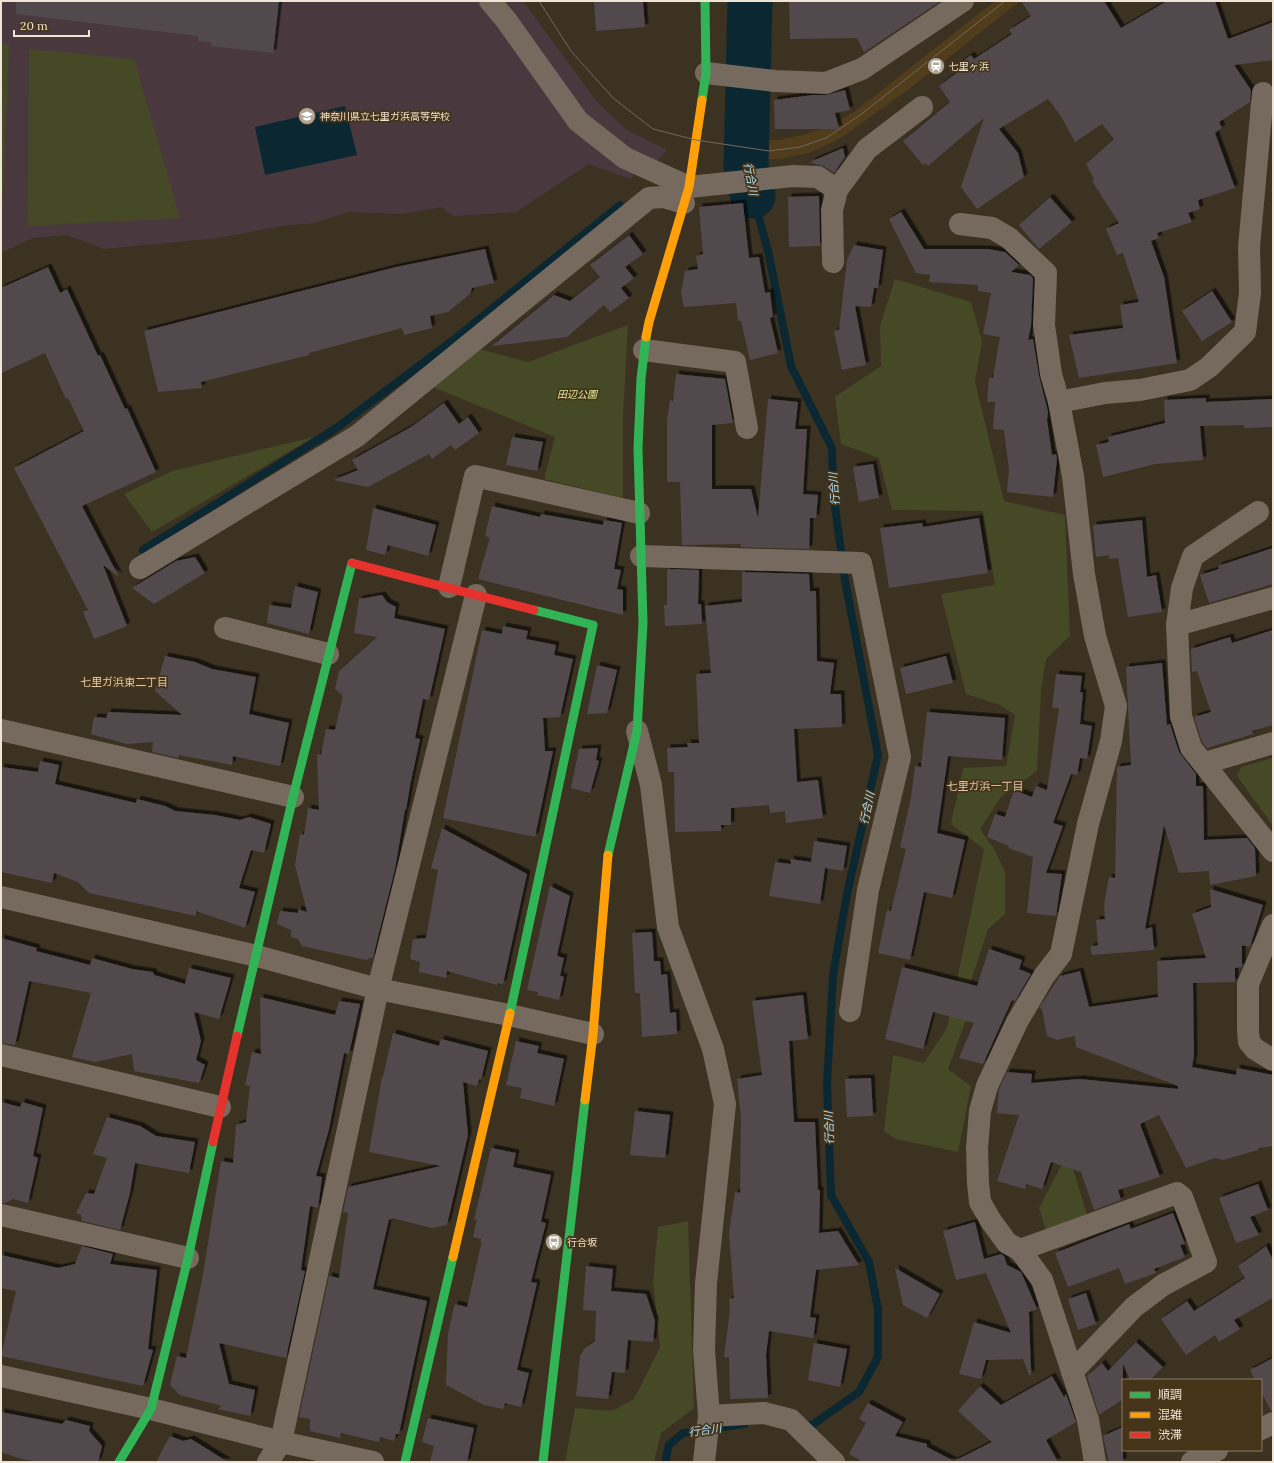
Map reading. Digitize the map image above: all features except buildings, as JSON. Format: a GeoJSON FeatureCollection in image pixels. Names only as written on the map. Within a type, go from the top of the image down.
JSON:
{"type":"FeatureCollection","features":[{"type":"Feature","properties":{"kind":"street"},"geometry":{"type":"LineString","coordinates":[[490,1],[506,20],[578,121],[625,158],[687,195]]}},
{"type":"Feature","properties":{"kind":"street"},"geometry":{"type":"LineString","coordinates":[[543,1462],[593,1034],[607,859],[637,731],[643,623],[638,448],[640,380],[649,322],[673,248],[687,195],[706,73],[705,1]]}},
{"type":"Feature","properties":{"kind":"street"},"geometry":{"type":"LineString","coordinates":[[706,73],[775,81],[826,83],[862,69],[963,1]]}},
{"type":"Feature","properties":{"kind":"street"},"geometry":{"type":"LineString","coordinates":[[1059,402],[1105,393],[1140,390],[1190,380],[1209,367],[1245,332],[1250,293],[1249,248],[1263,93]]}},
{"type":"Feature","properties":{"kind":"street"},"geometry":{"type":"LineString","coordinates":[[833,262],[832,210],[837,190],[867,149],[922,107]]}},
{"type":"Feature","properties":{"kind":"street"},"geometry":{"type":"LineString","coordinates":[[140,568],[358,436],[649,198],[687,195],[793,176],[818,177],[837,190]]}},
{"type":"Feature","properties":{"kind":"street"},"geometry":{"type":"LineString","coordinates":[[960,224],[992,228],[1009,238],[1046,273],[1044,325],[1051,374],[1059,402],[1073,476],[1084,574],[1095,636],[1116,706],[1111,741],[1088,824],[1062,954],[1044,976],[1017,1022],[987,1086],[980,1111],[977,1148],[980,1202],[991,1221],[1007,1243],[1020,1250],[1042,1280],[1088,1420],[1095,1462]]}},
{"type":"Feature","properties":{"kind":"street"},"geometry":{"type":"LineString","coordinates":[[644,350],[735,362],[747,428]]}},
{"type":"Feature","properties":{"kind":"street"},"geometry":{"type":"LineString","coordinates":[[449,587],[475,476],[639,513]]}},
{"type":"Feature","properties":{"kind":"street"},"geometry":{"type":"LineString","coordinates":[[1258,512],[1193,556],[1182,588],[1177,625],[1181,716],[1191,748],[1205,763],[1273,851]]}},
{"type":"Feature","properties":{"kind":"street"},"geometry":{"type":"LineString","coordinates":[[641,556],[861,563],[900,758],[868,890],[850,1011]]}},
{"type":"Feature","properties":{"kind":"street"},"geometry":{"type":"LineString","coordinates":[[119,1462],[151,1410],[188,1258],[220,1107],[257,956],[293,797],[351,563],[593,625],[509,1015],[405,1462]]}},
{"type":"Feature","properties":{"kind":"street"},"geometry":{"type":"LineString","coordinates":[[268,1462],[281,1442],[378,989],[476,595]]}},
{"type":"Feature","properties":{"kind":"street"},"geometry":{"type":"LineString","coordinates":[[1177,625],[1273,598]]}},
{"type":"Feature","properties":{"kind":"street"},"geometry":{"type":"LineString","coordinates":[[225,628],[328,654]]}},
{"type":"Feature","properties":{"kind":"street"},"geometry":{"type":"LineString","coordinates":[[1,730],[293,797]]}},
{"type":"Feature","properties":{"kind":"street"},"geometry":{"type":"LineString","coordinates":[[637,731],[651,785],[668,927],[713,1049],[725,1104],[706,1283],[704,1350],[708,1416],[704,1462]]}},
{"type":"Feature","properties":{"kind":"street"},"geometry":{"type":"LineString","coordinates":[[1205,763],[1273,743]]}},
{"type":"Feature","properties":{"kind":"street"},"geometry":{"type":"LineString","coordinates":[[1,897],[257,956],[378,989],[509,1015],[593,1034]]}},
{"type":"Feature","properties":{"kind":"street"},"geometry":{"type":"LineString","coordinates":[[1273,925],[1248,984],[1250,1042],[1255,1049],[1273,1060]]}},
{"type":"Feature","properties":{"kind":"street"},"geometry":{"type":"LineString","coordinates":[[1,1055],[220,1107]]}},
{"type":"Feature","properties":{"kind":"street"},"geometry":{"type":"LineString","coordinates":[[1020,1250],[1177,1193],[1182,1197],[1206,1262],[1163,1285],[1134,1307],[1072,1372]]}},
{"type":"Feature","properties":{"kind":"street"},"geometry":{"type":"LineString","coordinates":[[1,1215],[188,1258]]}},
{"type":"Feature","properties":{"kind":"street"},"geometry":{"type":"LineString","coordinates":[[1,1376],[151,1410],[281,1442],[373,1462]]}},
{"type":"Feature","properties":{"kind":"street"},"geometry":{"type":"LineString","coordinates":[[708,1416],[764,1412],[791,1420],[834,1462]]}},
{"type":"Feature","properties":{"kind":"street"},"geometry":{"type":"LineString","coordinates":[[1262,1428],[1273,1423]]}},
{"type":"Feature","properties":{"kind":"street"},"geometry":{"type":"LineString","coordinates":[[1192,1462],[1215,1451]]}},
{"type":"Feature","properties":{"kind":"shaded area","name":"神奈川県立七里ガ浜高等学校"},"geometry":{"type":"Polygon","coordinates":[[[1,1],[523,1],[597,102],[627,130],[667,150],[653,166],[645,161],[631,179],[589,164],[516,212],[453,216],[442,207],[402,214],[349,212],[314,223],[281,226],[218,238],[104,249],[67,235],[33,238],[1,253],[1,1]]]}},
{"type":"Feature","properties":{"kind":"shaded area"},"geometry":{"type":"Polygon","coordinates":[[[995,1],[1020,1],[909,89],[841,138],[812,152],[780,159],[755,159],[757,140],[779,140],[807,134],[831,125],[854,112],[995,1]]]}},
{"type":"Feature","properties":{"kind":"green space"},"geometry":{"type":"Polygon","coordinates":[[[1,44],[9,45],[1,238],[1,44]]]}},
{"type":"Feature","properties":{"kind":"green space"},"geometry":{"type":"Polygon","coordinates":[[[29,49],[134,59],[180,218],[28,226],[29,49]]]}},
{"type":"Feature","properties":{"kind":"green space"},"geometry":{"type":"Polygon","coordinates":[[[895,279],[971,302],[982,341],[975,382],[1004,501],[1065,515],[1070,636],[1046,659],[1041,690],[1037,771],[1001,797],[980,829],[993,847],[1005,872],[1005,914],[988,929],[964,1002],[967,1017],[948,1069],[971,1086],[958,1152],[896,1139],[884,1131],[893,1055],[924,1063],[947,1028],[984,849],[951,824],[963,768],[1006,766],[1015,715],[1000,705],[966,694],[941,594],[995,585],[983,511],[892,510],[879,458],[841,444],[835,397],[881,366],[880,326],[895,279]]]}},
{"type":"Feature","properties":{"kind":"green space","name":"田辺公園"},"geometry":{"type":"Polygon","coordinates":[[[628,325],[623,417],[623,498],[544,479],[555,437],[433,387],[479,349],[528,362],[628,325]]]}},
{"type":"Feature","properties":{"kind":"green space"},"geometry":{"type":"Polygon","coordinates":[[[314,437],[152,532],[124,494],[172,471],[314,437]]]}},
{"type":"Feature","properties":{"kind":"green space"},"geometry":{"type":"Polygon","coordinates":[[[1273,758],[1273,826],[1237,776],[1241,767],[1273,758]]]}},
{"type":"Feature","properties":{"kind":"green space"},"geometry":{"type":"Polygon","coordinates":[[[1068,1153],[1087,1214],[1046,1230],[1039,1208],[1068,1153]]]}},
{"type":"Feature","properties":{"kind":"green space"},"geometry":{"type":"Polygon","coordinates":[[[688,1221],[694,1408],[661,1433],[654,1462],[565,1462],[575,1408],[612,1411],[634,1399],[660,1347],[653,1281],[658,1227],[688,1221]]]}},
{"type":"Feature","properties":{"kind":"water"},"geometry":{"type":"Polygon","coordinates":[[[345,106],[357,155],[265,175],[255,127],[345,106]]]}},
{"type":"Feature","properties":{"kind":"waterway","name":"行合川"},"geometry":{"type":"LineString","coordinates":[[750,1],[746,167],[753,196]]}},
{"type":"Feature","properties":{"kind":"waterway","name":"行合川"},"geometry":{"type":"LineString","coordinates":[[753,196],[768,251],[791,366],[832,448],[833,493],[845,580],[878,755],[847,894],[833,975],[827,1084],[831,1195],[869,1262],[878,1309],[878,1357],[859,1392],[812,1425],[801,1424]]}},
{"type":"Feature","properties":{"kind":"waterway"},"geometry":{"type":"LineString","coordinates":[[143,550],[335,429],[452,341],[620,205]]}},
{"type":"Feature","properties":{"kind":"waterway","name":"行合川"},"geometry":{"type":"LineString","coordinates":[[665,1462],[669,1445],[683,1433],[744,1424]]}},
{"type":"Feature","properties":{"kind":"tram line"},"geometry":{"type":"LineString","coordinates":[[539,1],[571,51],[613,98],[653,129],[696,140],[769,151],[800,147],[826,138],[859,116],[1005,1]]}},
{"type":"Feature","properties":{"kind":"traffic: fast"},"geometry":{"type":"LineString","coordinates":[[702,100],[706,73],[705,1]]}},
{"type":"Feature","properties":{"kind":"traffic: fast"},"geometry":{"type":"LineString","coordinates":[[608,855],[637,731],[643,623],[638,448],[641,379],[646,337]]}},
{"type":"Feature","properties":{"kind":"traffic: fast"},"geometry":{"type":"LineString","coordinates":[[237,1036],[293,797],[352,563]]}},
{"type":"Feature","properties":{"kind":"traffic: fast"},"geometry":{"type":"LineString","coordinates":[[510,1013],[593,625],[534,610]]}},
{"type":"Feature","properties":{"kind":"traffic: fast"},"geometry":{"type":"LineString","coordinates":[[543,1462],[585,1100]]}},
{"type":"Feature","properties":{"kind":"traffic: fast"},"geometry":{"type":"LineString","coordinates":[[119,1462],[151,1409],[188,1258],[213,1142]]}},
{"type":"Feature","properties":{"kind":"traffic: fast"},"geometry":{"type":"LineString","coordinates":[[405,1462],[453,1257]]}},
{"type":"Feature","properties":{"kind":"traffic: slow"},"geometry":{"type":"LineString","coordinates":[[646,337],[649,322],[689,187],[702,100]]}},
{"type":"Feature","properties":{"kind":"traffic: slow"},"geometry":{"type":"LineString","coordinates":[[585,1100],[593,1034],[608,855]]}},
{"type":"Feature","properties":{"kind":"traffic: slow"},"geometry":{"type":"LineString","coordinates":[[453,1257],[510,1013]]}},
{"type":"Feature","properties":{"kind":"traffic: jam"},"geometry":{"type":"LineString","coordinates":[[352,563],[534,610]]}},
{"type":"Feature","properties":{"kind":"traffic: jam"},"geometry":{"type":"LineString","coordinates":[[213,1142],[237,1036]]}},
{"type":"Feature","properties":{"kind":"place","name":"七里ヶ浜"},"geometry":{"type":"Point","coordinates":[936,66]}},
{"type":"Feature","properties":{"kind":"place","name":"神奈川県立七里ガ浜高等学校"},"geometry":{"type":"Point","coordinates":[307,116]}},
{"type":"Feature","properties":{"kind":"place","name":"行合坂"},"geometry":{"type":"Point","coordinates":[554,1242]}},
{"type":"Feature","properties":{"kind":"district","name":"七里ガ浜東二丁目"},"geometry":{"type":"Point","coordinates":[124,682]}},
{"type":"Feature","properties":{"kind":"district","name":"七里ガ浜一丁目"},"geometry":{"type":"Point","coordinates":[985,786]}}]}
